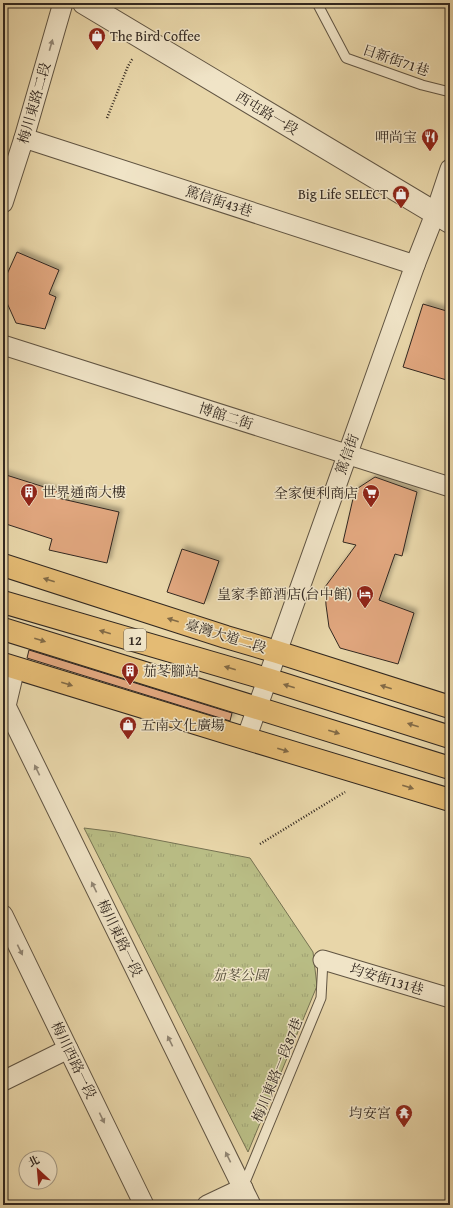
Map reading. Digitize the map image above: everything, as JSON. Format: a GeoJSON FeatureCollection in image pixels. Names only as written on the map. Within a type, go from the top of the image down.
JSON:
{"type":"FeatureCollection","features":[{"type":"Feature","properties":{"kind":"main road","name":"臺灣大道二段"},"geometry":{"type":"LineString","coordinates":[[3,565],[450,707]]}},
{"type":"Feature","properties":{"kind":"main road","name":"12"},"geometry":{"type":"LineString","coordinates":[[3,602],[267,679],[450,737]]}},
{"type":"Feature","properties":{"kind":"main road","name":"12"},"geometry":{"type":"LineString","coordinates":[[3,629],[450,768]]}},
{"type":"Feature","properties":{"kind":"main road"},"geometry":{"type":"LineString","coordinates":[[9,666],[450,800]]}},
{"type":"Feature","properties":{"kind":"street","name":"梅川東路二段"},"geometry":{"type":"LineString","coordinates":[[3,203],[24,138],[63,3]]}},
{"type":"Feature","properties":{"kind":"street","name":"西屯路一段"},"geometry":{"type":"LineString","coordinates":[[84,3],[143,40],[443,218]]}},
{"type":"Feature","properties":{"kind":"street","name":"篤信街43巷"},"geometry":{"type":"LineString","coordinates":[[24,138],[415,265]]}},
{"type":"Feature","properties":{"kind":"street","name":"篤信街"},"geometry":{"type":"LineString","coordinates":[[246,739],[415,265],[443,218],[450,169]]}},
{"type":"Feature","properties":{"kind":"street","name":"博館二街"},"geometry":{"type":"LineString","coordinates":[[3,345],[450,487]]}},
{"type":"Feature","properties":{"kind":"street","name":"梅川東路一段"},"geometry":{"type":"LineString","coordinates":[[9,666],[6,706],[251,1205]]}},
{"type":"Feature","properties":{"kind":"street","name":"梅川西路一段"},"geometry":{"type":"LineString","coordinates":[[3,915],[144,1205]]}},
{"type":"Feature","properties":{"kind":"street","name":"均安街131巷"},"geometry":{"type":"LineString","coordinates":[[323,960],[450,998]]}},
{"type":"Feature","properties":{"kind":"street"},"geometry":{"type":"LineString","coordinates":[[3,1081],[68,1049]]}},
{"type":"Feature","properties":{"kind":"street"},"geometry":{"type":"LineString","coordinates":[[207,1205],[243,1188]]}},
{"type":"Feature","properties":{"kind":"lane","name":"日新街71巷"},"geometry":{"type":"LineString","coordinates":[[317,3],[346,58],[422,85],[450,92]]}},
{"type":"Feature","properties":{"kind":"lane","name":"梅川東路一段87巷"},"geometry":{"type":"LineString","coordinates":[[243,1188],[321,998],[323,960]]}},
{"type":"Feature","properties":{"kind":"path"},"geometry":{"type":"LineString","coordinates":[[108,118],[128,66],[143,40]]}},
{"type":"Feature","properties":{"kind":"path"},"geometry":{"type":"LineString","coordinates":[[260,844],[372,776]]}},
{"type":"Feature","properties":{"kind":"green space","name":"茄苳公園"},"geometry":{"type":"Polygon","coordinates":[[[84,828],[116,832],[250,858],[313,952],[317,986],[248,1152],[84,828]]]}},
{"type":"Feature","properties":{"kind":"building"},"geometry":{"type":"Polygon","coordinates":[[[17,252],[59,270],[49,294],[56,297],[45,329],[16,323],[3,294],[3,283],[17,252]]]}},
{"type":"Feature","properties":{"kind":"building"},"geometry":{"type":"Polygon","coordinates":[[[423,304],[450,312],[450,381],[403,367],[423,304]]]}},
{"type":"Feature","properties":{"kind":"building"},"geometry":{"type":"Polygon","coordinates":[[[3,474],[60,492],[58,498],[119,512],[107,563],[49,550],[52,539],[3,523],[3,474]]]}},
{"type":"Feature","properties":{"kind":"building"},"geometry":{"type":"Polygon","coordinates":[[[375,477],[417,492],[402,556],[395,554],[379,600],[414,613],[398,664],[340,648],[329,627],[326,605],[325,587],[356,545],[343,542],[355,490],[375,477]]]}},
{"type":"Feature","properties":{"kind":"building"},"geometry":{"type":"Polygon","coordinates":[[[182,549],[219,561],[204,604],[167,592],[182,549]]]}},
{"type":"Feature","properties":{"kind":"building"},"geometry":{"type":"Polygon","coordinates":[[[29,650],[232,713],[230,721],[27,658],[29,650]]]}},
{"type":"Feature","properties":{"kind":"place","name":"The Bird Coffee"},"geometry":{"type":"Point","coordinates":[97,51]}},
{"type":"Feature","properties":{"kind":"place","name":"呷尚宝"},"geometry":{"type":"Point","coordinates":[430,152]}},
{"type":"Feature","properties":{"kind":"place","name":"Big Life SELECT"},"geometry":{"type":"Point","coordinates":[401,209]}},
{"type":"Feature","properties":{"kind":"place","name":"世界通商大樓"},"geometry":{"type":"Point","coordinates":[29,507]}},
{"type":"Feature","properties":{"kind":"place","name":"全家便利商店"},"geometry":{"type":"Point","coordinates":[371,508]}},
{"type":"Feature","properties":{"kind":"place","name":"皇家季節酒店(台中館)"},"geometry":{"type":"Point","coordinates":[365,609]}},
{"type":"Feature","properties":{"kind":"place","name":"茄苳腳站"},"geometry":{"type":"Point","coordinates":[130,686]}},
{"type":"Feature","properties":{"kind":"place","name":"五南文化廣場"},"geometry":{"type":"Point","coordinates":[128,740]}},
{"type":"Feature","properties":{"kind":"place","name":"均安宮"},"geometry":{"type":"Point","coordinates":[404,1128]}}]}
